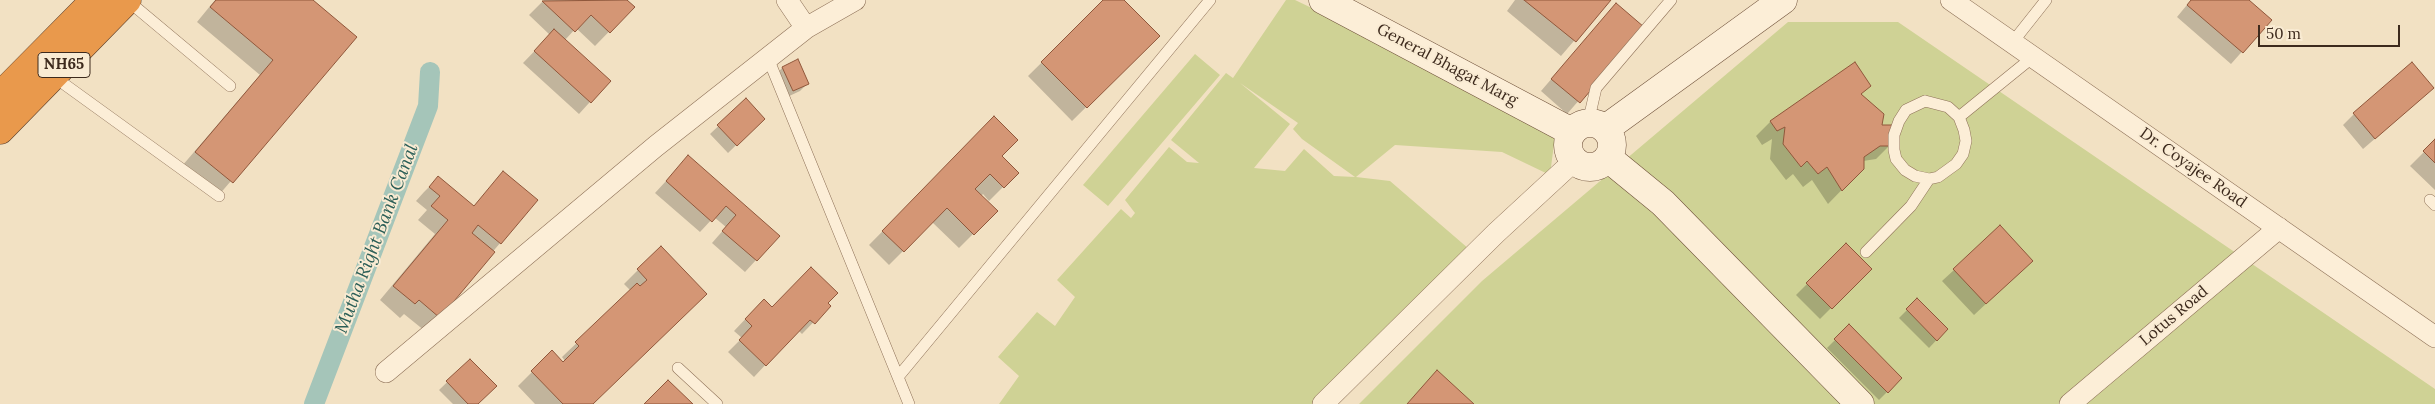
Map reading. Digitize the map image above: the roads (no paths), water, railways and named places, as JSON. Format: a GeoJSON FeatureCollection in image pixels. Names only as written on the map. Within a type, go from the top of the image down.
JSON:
{"type":"FeatureCollection","features":[{"type":"Feature","properties":{"kind":"highway","name":"NH65"},"geometry":{"type":"LineString","coordinates":[[0,96],[95,0]]}},
{"type":"Feature","properties":{"kind":"highway","name":"NH65"},"geometry":{"type":"LineString","coordinates":[[0,130],[127,0]]}},
{"type":"Feature","properties":{"kind":"street"},"geometry":{"type":"LineString","coordinates":[[788,0],[806,28]]}},
{"type":"Feature","properties":{"kind":"street"},"geometry":{"type":"LineString","coordinates":[[386,372],[656,146],[806,28],[855,0]]}},
{"type":"Feature","properties":{"kind":"street"},"geometry":{"type":"LineString","coordinates":[[1588,128],[1611,140],[1611,152],[1608,158],[1598,166],[1585,167],[1574,161],[1567,144],[1588,128],[1782,0]]}},
{"type":"Feature","properties":{"kind":"street","name":"Dr. Coyajee Road"},"geometry":{"type":"LineString","coordinates":[[1950,0],[2435,337]]}},
{"type":"Feature","properties":{"kind":"street","name":"General Bhagat Marg"},"geometry":{"type":"LineString","coordinates":[[1333,2],[1588,128]]}},
{"type":"Feature","properties":{"kind":"street"},"geometry":{"type":"LineString","coordinates":[[1608,158],[1663,203],[1860,404]]}},
{"type":"Feature","properties":{"kind":"street"},"geometry":{"type":"LineString","coordinates":[[1323,404],[1496,233],[1574,161]]}},
{"type":"Feature","properties":{"kind":"street","name":"Lotus Road"},"geometry":{"type":"LineString","coordinates":[[2070,404],[2279,228]]}},
{"type":"Feature","properties":{"kind":"lane"},"geometry":{"type":"LineString","coordinates":[[127,0],[230,86]]}},
{"type":"Feature","properties":{"kind":"lane"},"geometry":{"type":"LineString","coordinates":[[898,377],[1210,0]]}},
{"type":"Feature","properties":{"kind":"lane"},"geometry":{"type":"LineString","coordinates":[[1588,128],[1596,88],[1671,0]]}},
{"type":"Feature","properties":{"kind":"lane"},"geometry":{"type":"LineString","coordinates":[[2012,43],[2046,0]]}},
{"type":"Feature","properties":{"kind":"lane"},"geometry":{"type":"LineString","coordinates":[[1959,117],[2033,57]]}},
{"type":"Feature","properties":{"kind":"lane"},"geometry":{"type":"LineString","coordinates":[[768,58],[909,404]]}},
{"type":"Feature","properties":{"kind":"lane"},"geometry":{"type":"LineString","coordinates":[[53,76],[219,196]]}},
{"type":"Feature","properties":{"kind":"lane"},"geometry":{"type":"LineString","coordinates":[[1925,100],[1948,107],[1959,117],[1966,141],[1963,154],[1948,172],[1929,179],[1915,176],[1896,159],[1894,135],[1899,121],[1906,110],[1925,100]]}},
{"type":"Feature","properties":{"kind":"lane"},"geometry":{"type":"LineString","coordinates":[[1866,252],[1911,206],[1929,179]]}},
{"type":"Feature","properties":{"kind":"lane"},"geometry":{"type":"LineString","coordinates":[[678,368],[717,404]]}},
{"type":"Feature","properties":{"kind":"waterway","name":"Mutha Right Bank Canal"},"geometry":{"type":"LineString","coordinates":[[314,404],[428,106],[430,72]]}}]}
